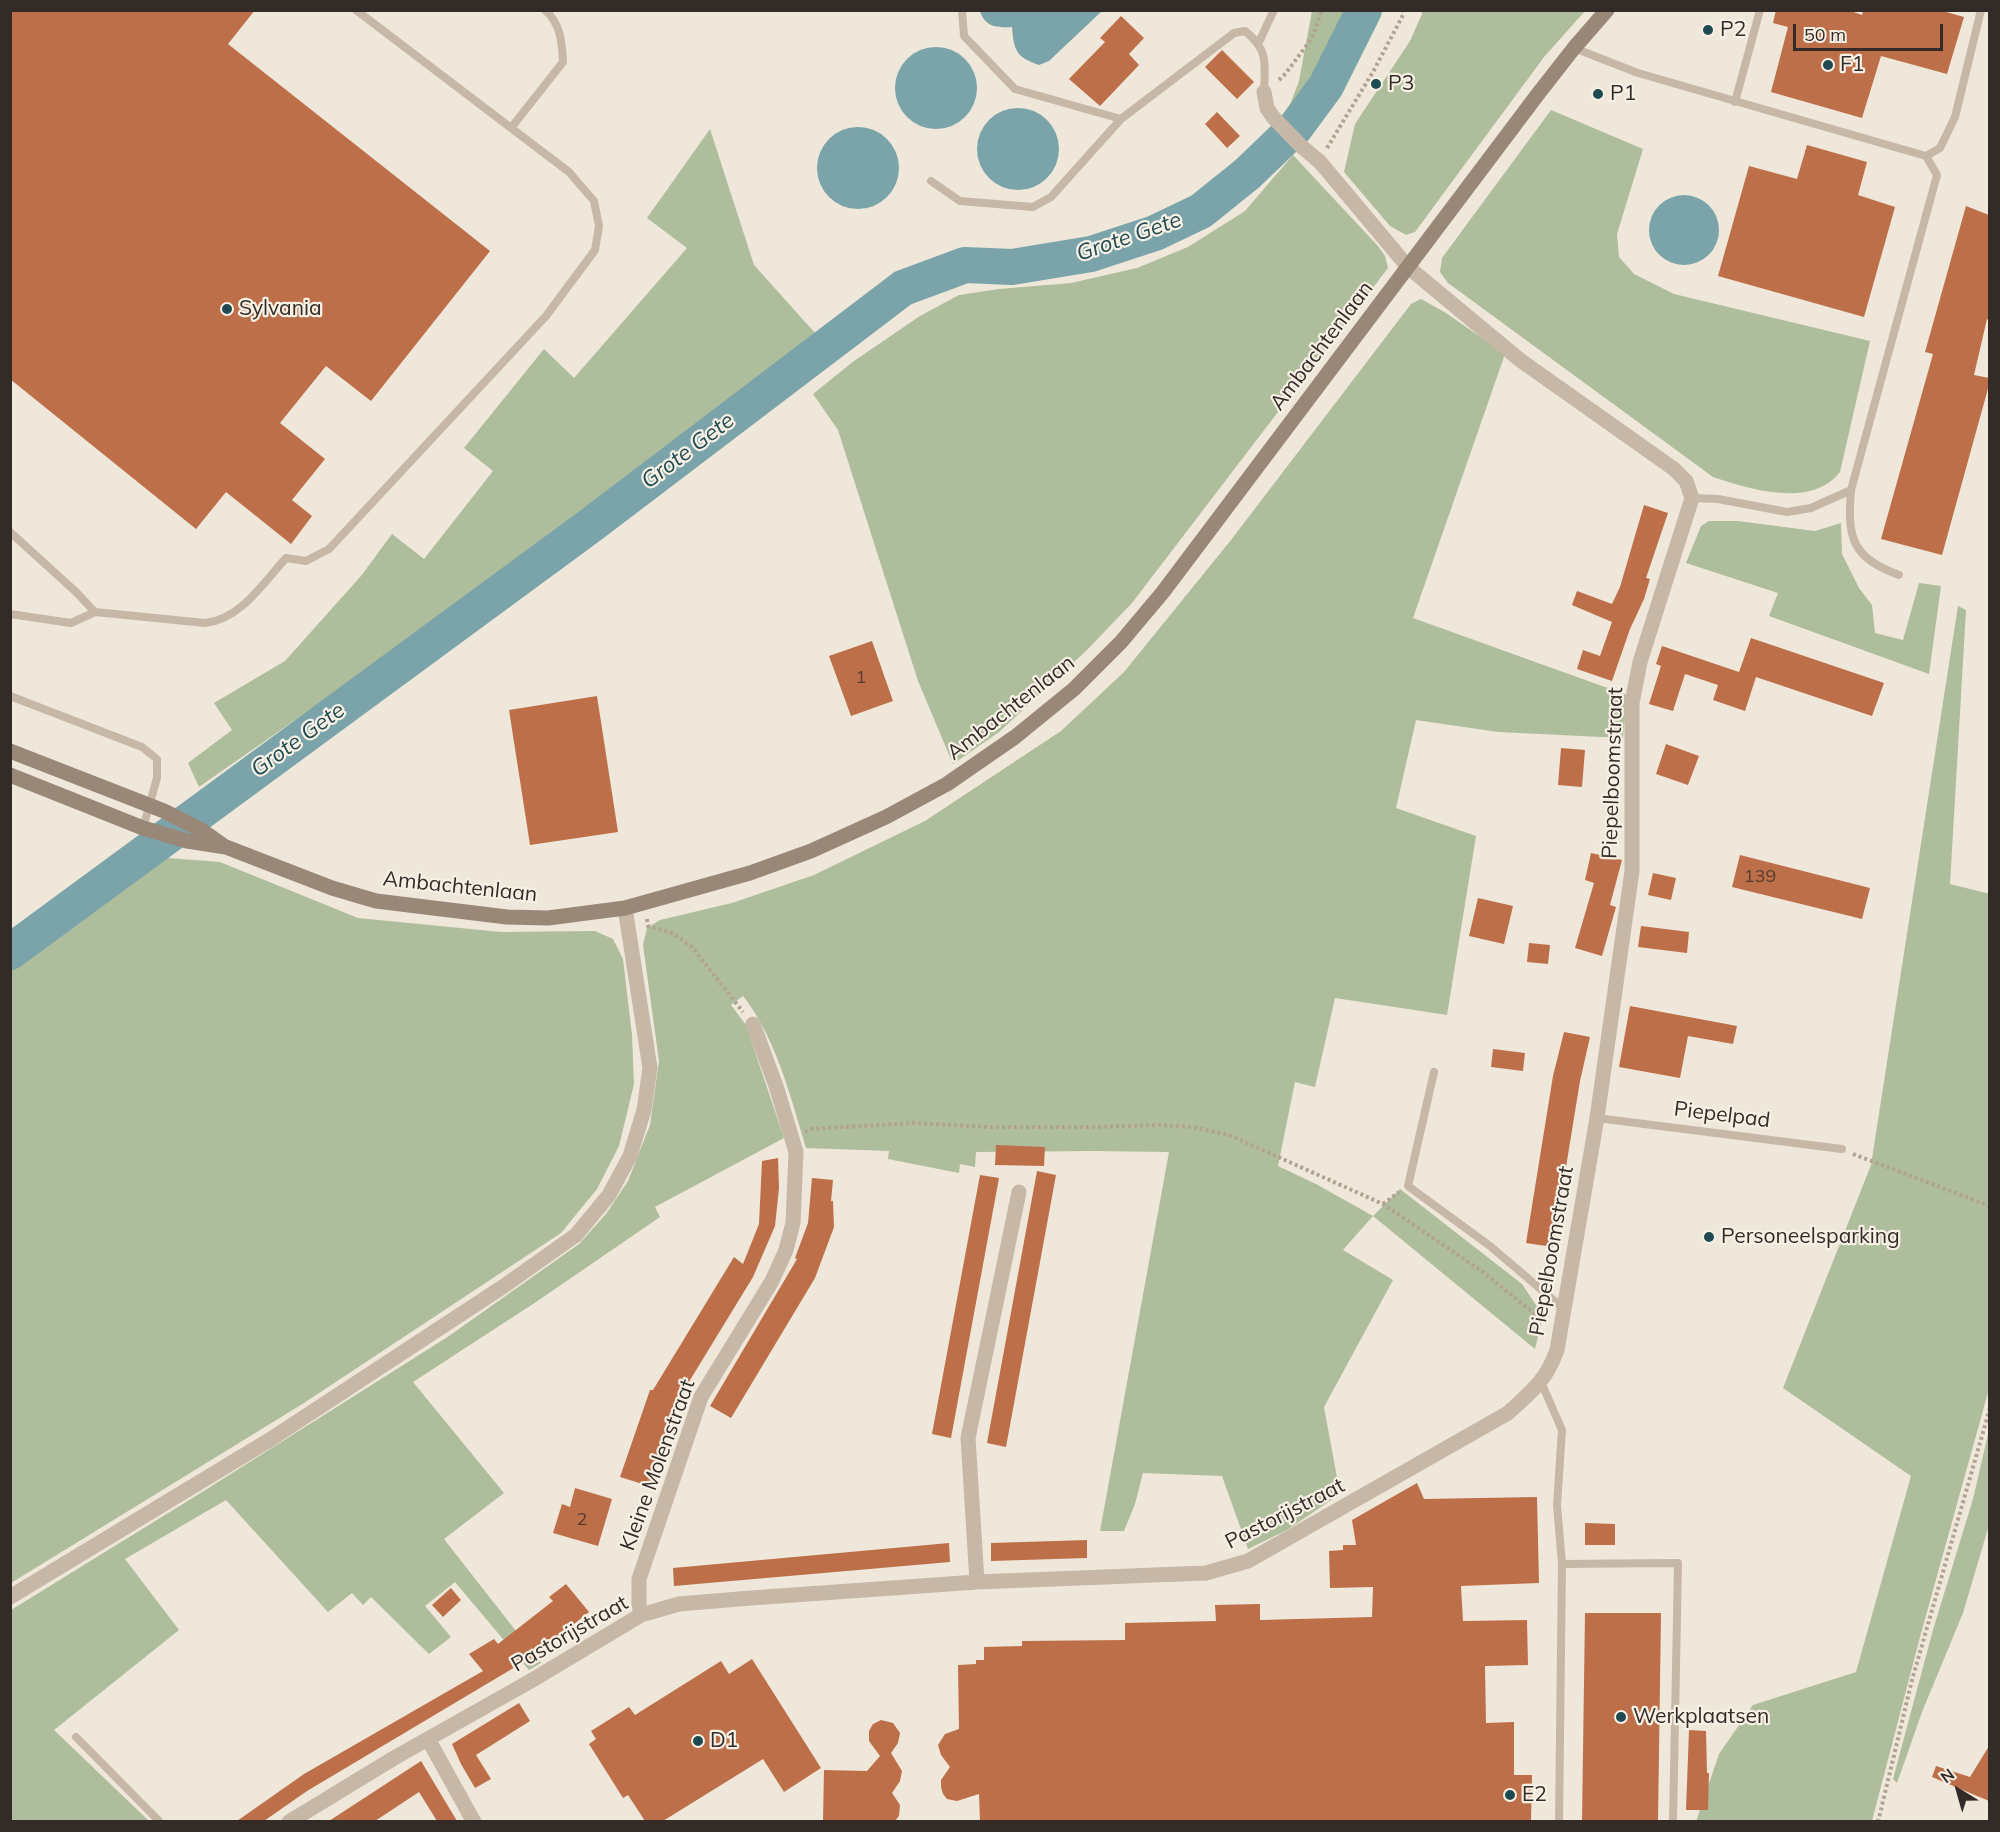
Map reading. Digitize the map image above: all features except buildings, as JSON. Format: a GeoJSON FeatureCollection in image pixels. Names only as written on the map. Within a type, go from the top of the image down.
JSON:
{"type":"FeatureCollection","features":[{"type":"Feature","properties":{"kind":"street","name":"Ambachtenlaan"},"geometry":{"type":"LineString","coordinates":[[10,775],[143,828],[187,841],[226,848],[332,888],[376,901],[507,917],[549,918],[625,908],[645,903],[750,873],[811,851],[886,817],[947,784],[1015,737],[1074,689],[1121,642],[1163,592],[1574,48],[1607,10]]}},
{"type":"Feature","properties":{"kind":"street"},"geometry":{"type":"LineString","coordinates":[[1264,92],[1267,108],[1280,125],[1320,162],[1408,267],[1520,360],[1674,468],[1686,481],[1692,498]]}},
{"type":"Feature","properties":{"kind":"street","name":"Piepelboomstraat"},"geometry":{"type":"LineString","coordinates":[[1542,1382],[1557,1350],[1597,1118],[1632,871],[1632,703],[1640,662],[1692,498]]}},
{"type":"Feature","properties":{"kind":"street","name":"Ambachtenlaan"},"geometry":{"type":"LineString","coordinates":[[10,751],[164,811],[203,831],[226,848]]}},
{"type":"Feature","properties":{"kind":"street"},"geometry":{"type":"LineString","coordinates":[[10,1597],[270,1439],[504,1286],[576,1235],[609,1195],[630,1156],[644,1110],[650,1068],[625,908]]}},
{"type":"Feature","properties":{"kind":"street","name":"Kleine Molenstraat"},"geometry":{"type":"LineString","coordinates":[[641,1615],[639,1579],[701,1397],[772,1281],[786,1250],[794,1223],[796,1152],[776,1086],[753,1024]]}},
{"type":"Feature","properties":{"kind":"street"},"geometry":{"type":"LineString","coordinates":[[977,1582],[968,1438],[1019,1192]]}},
{"type":"Feature","properties":{"kind":"street","name":"Pastorijstraat"},"geometry":{"type":"LineString","coordinates":[[289,1821],[641,1615],[679,1604],[751,1598],[977,1582],[1206,1573],[1248,1562],[1508,1413],[1542,1382]]}},
{"type":"Feature","properties":{"kind":"street"},"geometry":{"type":"LineString","coordinates":[[428,1739],[474,1821]]}},
{"type":"Feature","properties":{"kind":"lane"},"geometry":{"type":"LineString","coordinates":[[10,614],[71,623],[95,612],[205,623],[219,622],[245,603],[286,558],[306,561],[329,549],[546,316],[595,250],[599,226],[594,201],[569,172],[356,10]]}},
{"type":"Feature","properties":{"kind":"lane"},"geometry":{"type":"LineString","coordinates":[[511,128],[563,62],[562,37],[545,10]]}},
{"type":"Feature","properties":{"kind":"lane"},"geometry":{"type":"LineString","coordinates":[[962,10],[964,36],[1015,89],[1121,119]]}},
{"type":"Feature","properties":{"kind":"lane"},"geometry":{"type":"LineString","coordinates":[[1258,42],[1274,10]]}},
{"type":"Feature","properties":{"kind":"lane"},"geometry":{"type":"LineString","coordinates":[[1735,102],[1760,10]]}},
{"type":"Feature","properties":{"kind":"lane"},"geometry":{"type":"LineString","coordinates":[[1926,156],[1940,148],[1955,117],[1981,10]]}},
{"type":"Feature","properties":{"kind":"lane"},"geometry":{"type":"LineString","coordinates":[[931,181],[960,201],[1033,207],[1051,197],[1121,119],[1234,33],[1245,31],[1258,42],[1266,63],[1264,92]]}},
{"type":"Feature","properties":{"kind":"lane"},"geometry":{"type":"LineString","coordinates":[[1574,48],[1638,73],[1926,156],[1937,175],[1851,490],[1849,513],[1852,535],[1861,554],[1881,568],[1899,575]]}},
{"type":"Feature","properties":{"kind":"lane"},"geometry":{"type":"LineString","coordinates":[[1692,498],[1718,499],[1787,512],[1811,508],[1851,490]]}},
{"type":"Feature","properties":{"kind":"lane"},"geometry":{"type":"LineString","coordinates":[[10,532],[95,612]]}},
{"type":"Feature","properties":{"kind":"lane"},"geometry":{"type":"LineString","coordinates":[[10,696],[142,747],[157,759],[157,778],[143,828]]}},
{"type":"Feature","properties":{"kind":"lane"},"geometry":{"type":"LineString","coordinates":[[1434,1072],[1408,1186],[1490,1246],[1564,1309]]}},
{"type":"Feature","properties":{"kind":"lane","name":"Piepelpad"},"geometry":{"type":"LineString","coordinates":[[1597,1118],[1842,1149]]}},
{"type":"Feature","properties":{"kind":"lane"},"geometry":{"type":"LineString","coordinates":[[1542,1382],[1562,1430],[1557,1505],[1562,1564],[1558,1821]]}},
{"type":"Feature","properties":{"kind":"lane"},"geometry":{"type":"LineString","coordinates":[[1562,1564],[1678,1563],[1673,1821]]}},
{"type":"Feature","properties":{"kind":"lane"},"geometry":{"type":"LineString","coordinates":[[76,1737],[160,1821]]}},
{"type":"Feature","properties":{"kind":"path"},"geometry":{"type":"LineString","coordinates":[[1264,92],[1286,73],[1312,38],[1322,10]]}},
{"type":"Feature","properties":{"kind":"path"},"geometry":{"type":"LineString","coordinates":[[1320,162],[1373,72],[1403,15],[1403,10]]}},
{"type":"Feature","properties":{"kind":"path"},"geometry":{"type":"LineString","coordinates":[[645,903],[648,926],[672,933],[692,947],[753,1024]]}},
{"type":"Feature","properties":{"kind":"path"},"geometry":{"type":"LineString","coordinates":[[791,1138],[811,1129],[914,1123],[1094,1128],[1160,1125],[1192,1127],[1229,1135],[1383,1204],[1474,1266],[1542,1320],[1560,1331]]}},
{"type":"Feature","properties":{"kind":"path"},"geometry":{"type":"LineString","coordinates":[[1842,1149],[1989,1206]]}},
{"type":"Feature","properties":{"kind":"path"},"geometry":{"type":"LineString","coordinates":[[1878,1821],[1912,1680],[1989,1408]]}},
{"type":"Feature","properties":{"kind":"green space"},"geometry":{"type":"Polygon","coordinates":[[[1312,11],[1346,11],[1333,54],[1285,118],[1299,81],[1312,11]]]}},
{"type":"Feature","properties":{"kind":"green space"},"geometry":{"type":"Polygon","coordinates":[[[1421,11],[1585,11],[1544,57],[1415,232],[1406,235],[1390,226],[1344,172],[1355,124],[1410,41],[1422,14],[1421,11]]]}},
{"type":"Feature","properties":{"kind":"green space"},"geometry":{"type":"Polygon","coordinates":[[[1551,110],[1643,149],[1617,234],[1619,257],[1634,274],[1674,294],[1870,341],[1840,472],[1828,483],[1813,490],[1780,493],[1713,477],[1448,283],[1440,272],[1442,258],[1551,110]]]}},
{"type":"Feature","properties":{"kind":"green space"},"geometry":{"type":"Polygon","coordinates":[[[710,129],[754,265],[815,333],[665,449],[401,646],[199,787],[188,763],[232,730],[214,703],[285,661],[361,576],[392,534],[424,559],[493,471],[464,448],[544,349],[574,378],[687,248],[647,218],[710,129]]]}},
{"type":"Feature","properties":{"kind":"green space"},"geometry":{"type":"Polygon","coordinates":[[[1293,155],[1377,245],[1385,256],[1388,268],[1132,603],[1086,651],[999,732],[953,764],[918,681],[838,430],[813,394],[854,361],[920,316],[959,295],[1071,283],[1137,268],[1188,247],[1245,211],[1293,155]]]}},
{"type":"Feature","properties":{"kind":"green space"},"geometry":{"type":"Polygon","coordinates":[[[1421,299],[1446,313],[1505,354],[1413,618],[1627,695],[1623,738],[1498,732],[1416,720],[1396,808],[1476,836],[1447,1015],[1335,998],[1315,1087],[1295,1082],[1278,1166],[1373,1216],[1343,1250],[1393,1280],[1324,1407],[1340,1494],[1287,1530],[1248,1549],[1222,1476],[1143,1473],[1135,1504],[1124,1531],[1100,1531],[1169,1152],[976,1152],[975,1167],[960,1164],[959,1173],[888,1159],[889,1151],[806,1148],[773,1049],[765,1030],[743,996],[731,1005],[746,1025],[784,1138],[655,1207],[660,1217],[536,1302],[413,1382],[504,1493],[444,1539],[541,1663],[529,1670],[455,1582],[425,1606],[451,1637],[429,1654],[371,1597],[363,1605],[352,1593],[328,1612],[226,1500],[125,1559],[179,1630],[54,1730],[149,1821],[11,1822],[11,1610],[449,1336],[579,1244],[606,1214],[628,1181],[650,1125],[659,1061],[643,945],[647,928],[660,920],[732,903],[814,875],[925,821],[1061,731],[1124,672],[1231,540],[1411,304],[1421,299]]]}},
{"type":"Feature","properties":{"kind":"green space"},"geometry":{"type":"Polygon","coordinates":[[[1709,521],[1738,521],[1815,531],[1841,523],[1842,554],[1859,588],[1872,605],[1875,633],[1903,640],[1919,583],[1941,586],[1929,674],[1769,616],[1778,593],[1686,563],[1701,526],[1709,521]]]}},
{"type":"Feature","properties":{"kind":"green space"},"geometry":{"type":"Polygon","coordinates":[[[1958,606],[1966,610],[1950,884],[1990,894],[1989,1389],[1872,1821],[1696,1822],[1719,1754],[1753,1705],[1856,1672],[1911,1476],[1783,1388],[1871,1165],[1958,606]]]}},
{"type":"Feature","properties":{"kind":"green space"},"geometry":{"type":"Polygon","coordinates":[[[142,856],[220,862],[358,918],[501,932],[595,931],[613,939],[623,959],[632,1035],[634,1084],[619,1146],[597,1189],[561,1233],[304,1403],[11,1583],[11,952],[142,856]]]}},
{"type":"Feature","properties":{"kind":"green space"},"geometry":{"type":"Polygon","coordinates":[[[1400,1189],[1522,1284],[1538,1308],[1542,1320],[1535,1349],[1373,1216],[1400,1189]]]}},
{"type":"Feature","properties":{"kind":"green space"},"geometry":{"type":"Polygon","coordinates":[[[1989,1430],[1989,1525],[1963,1613],[1922,1712],[1897,1783],[1893,1779],[1933,1630],[1973,1499],[1989,1430]]]}},
{"type":"Feature","properties":{"kind":"water"},"geometry":{"type":"Polygon","coordinates":[[[980,10],[1102,11],[1049,61],[1039,65],[1025,59],[1018,52],[1012,27],[1001,27],[988,23],[980,10]]]}},
{"type":"Feature","properties":{"kind":"water"},"geometry":{"type":"Polygon","coordinates":[[[936,47],[952,50],[965,59],[974,72],[977,88],[974,104],[965,117],[952,126],[936,129],[920,126],[907,117],[898,104],[895,88],[898,72],[907,59],[920,50],[936,47]]]}},
{"type":"Feature","properties":{"kind":"water"},"geometry":{"type":"Polygon","coordinates":[[[1018,108],[1034,111],[1047,120],[1056,133],[1059,149],[1056,165],[1047,178],[1034,187],[1018,190],[1002,187],[989,178],[980,165],[977,149],[980,133],[989,120],[1002,111],[1018,108]]]}},
{"type":"Feature","properties":{"kind":"water"},"geometry":{"type":"Polygon","coordinates":[[[858,127],[874,130],[887,139],[896,152],[899,168],[896,184],[887,197],[874,206],[858,209],[842,206],[829,197],[820,184],[817,168],[820,152],[829,139],[842,130],[858,127]]]}},
{"type":"Feature","properties":{"kind":"water"},"geometry":{"type":"Polygon","coordinates":[[[1691,195],[1704,201],[1713,210],[1717,216],[1719,230],[1717,244],[1709,255],[1698,263],[1677,265],[1659,255],[1651,244],[1649,223],[1659,205],[1670,197],[1691,195]]]}},
{"type":"Feature","properties":{"kind":"waterway","name":"Grote Gete"},"geometry":{"type":"LineString","coordinates":[[10,952],[591,525],[903,288],[965,265],[1012,267],[1091,254],[1155,233],[1201,211],[1247,174],[1295,128],[1326,86],[1364,10]]}},
{"type":"Feature","properties":{"kind":"place","name":"P2"},"geometry":{"type":"Point","coordinates":[1708,30]}},
{"type":"Feature","properties":{"kind":"place","name":"F1"},"geometry":{"type":"Point","coordinates":[1828,65]}},
{"type":"Feature","properties":{"kind":"place","name":"P3"},"geometry":{"type":"Point","coordinates":[1376,84]}},
{"type":"Feature","properties":{"kind":"place","name":"P1"},"geometry":{"type":"Point","coordinates":[1598,94]}},
{"type":"Feature","properties":{"kind":"place","name":"Sylvania"},"geometry":{"type":"Point","coordinates":[227,309]}},
{"type":"Feature","properties":{"kind":"place","name":"Personeelsparking"},"geometry":{"type":"Point","coordinates":[1709,1237]}},
{"type":"Feature","properties":{"kind":"place","name":"Werkplaatsen"},"geometry":{"type":"Point","coordinates":[1621,1717]}},
{"type":"Feature","properties":{"kind":"place","name":"D1"},"geometry":{"type":"Point","coordinates":[698,1741]}},
{"type":"Feature","properties":{"kind":"place","name":"E2"},"geometry":{"type":"Point","coordinates":[1510,1795]}}]}
